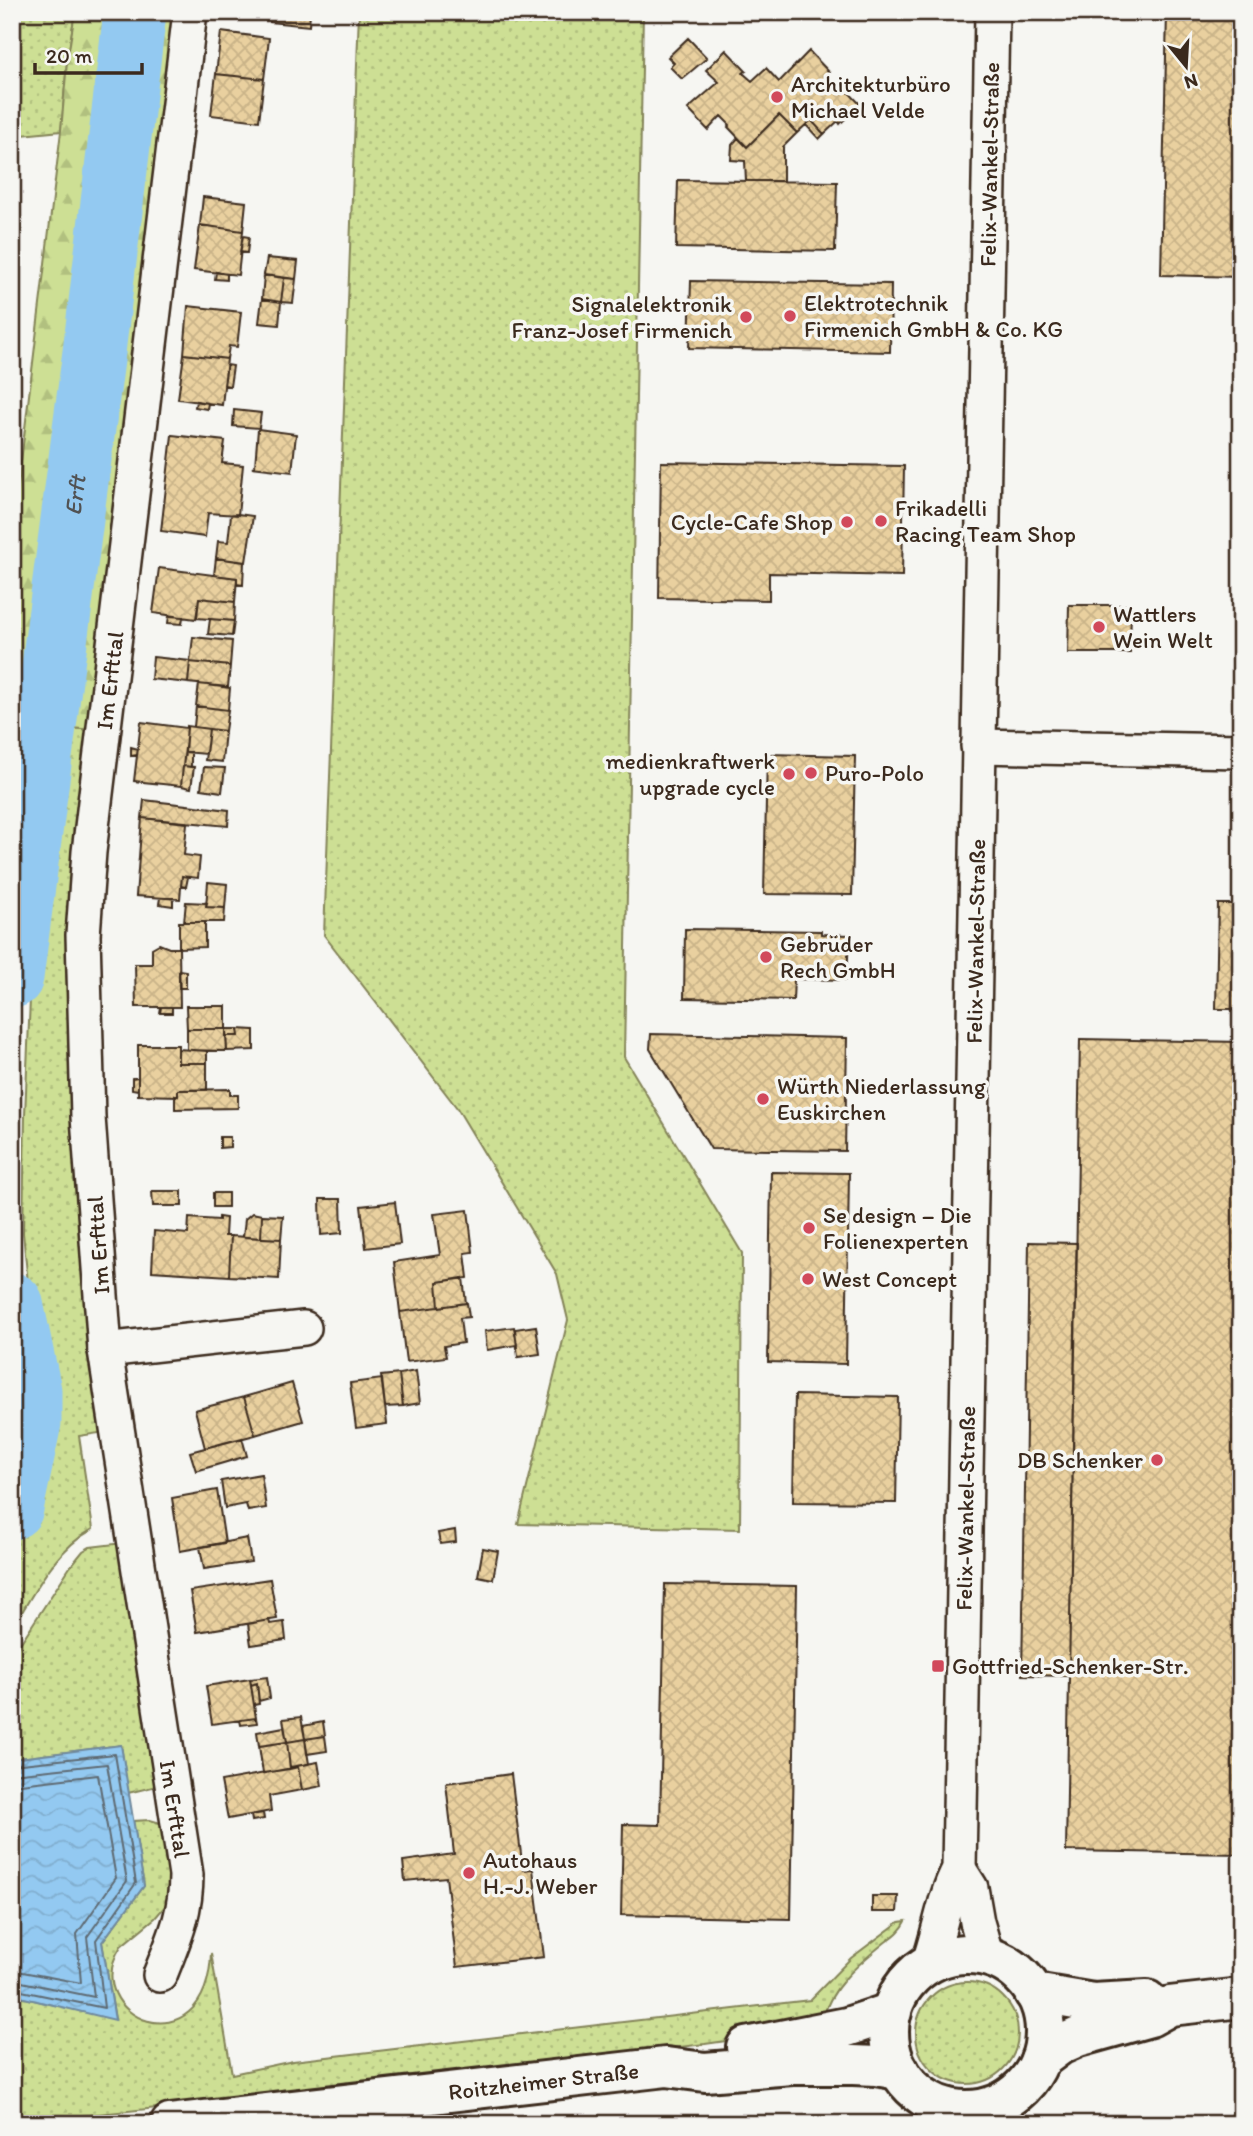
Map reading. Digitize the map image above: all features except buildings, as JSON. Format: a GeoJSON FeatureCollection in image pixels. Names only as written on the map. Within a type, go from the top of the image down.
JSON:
{"type":"FeatureCollection","features":[{"type":"Feature","properties":{"kind":"street","name":"Im Erfttal"},"geometry":{"type":"LineString","coordinates":[[160,1975],[183,1916],[186,1875],[105,1350],[88,1117],[83,935],[190,12]]}},
{"type":"Feature","properties":{"kind":"street","name":"Felix-Wankel-Straße"},"geometry":{"type":"LineString","coordinates":[[928,1965],[937,1940],[948,1890],[959,1869],[992,12]]}},
{"type":"Feature","properties":{"kind":"street"},"geometry":{"type":"LineString","coordinates":[[978,746],[1241,751]]}},
{"type":"Feature","properties":{"kind":"street"},"geometry":{"type":"LineString","coordinates":[[105,1350],[304,1328]]}},
{"type":"Feature","properties":{"kind":"street","name":"Felix-Wankel-Straße"},"geometry":{"type":"LineString","coordinates":[[959,1869],[971,1888],[976,1922],[987,1957]]}},
{"type":"Feature","properties":{"kind":"street"},"geometry":{"type":"LineString","coordinates":[[1040,2060],[1045,2032],[1042,2012],[1034,1993],[1014,1970],[987,1957],[957,1955],[928,1965],[905,1985],[892,2012],[890,2042],[899,2070],[917,2092],[944,2115],[987,2107],[1000,2112],[1026,2083],[1040,2060],[1059,2045],[1078,2037],[1150,2017],[1170,2006],[1241,1998]]}},
{"type":"Feature","properties":{"kind":"street"},"geometry":{"type":"LineString","coordinates":[[1034,1993],[1093,2003],[1151,2000],[1170,2006]]}},
{"type":"Feature","properties":{"kind":"street","name":"Roitzheimer Straße"},"geometry":{"type":"LineString","coordinates":[[666,2067],[702,2053],[810,2036],[892,2012]]}},
{"type":"Feature","properties":{"kind":"street","name":"Roitzheimer Straße"},"geometry":{"type":"LineString","coordinates":[[170,2124],[666,2067],[705,2072],[792,2065],[853,2065],[899,2070]]}},
{"type":"Feature","properties":{"kind":"green space"},"geometry":{"type":"Polygon","coordinates":[[[12,12],[75,12],[67,62],[61,131],[12,136],[12,12]]]}},
{"type":"Feature","properties":{"kind":"green space"},"geometry":{"type":"Polygon","coordinates":[[[75,12],[126,12],[12,803],[12,536],[75,12]]]}},
{"type":"Feature","properties":{"kind":"green space"},"geometry":{"type":"Polygon","coordinates":[[[149,12],[180,12],[93,730],[60,727],[122,205],[149,12]]]}},
{"type":"Feature","properties":{"kind":"green space"},"geometry":{"type":"Polygon","coordinates":[[[359,12],[643,12],[624,1057],[742,1253],[740,1529],[518,1524],[568,1320],[557,1274],[457,1108],[324,935],[359,12]]]}},
{"type":"Feature","properties":{"kind":"green space"},"geometry":{"type":"Polygon","coordinates":[[[60,727],[93,730],[106,1432],[79,1436],[93,1529],[67,1548],[56,1560],[12,1629],[12,1561],[29,1488],[45,1451],[43,1375],[29,1293],[23,1233],[25,1115],[31,976],[46,820],[60,727]]]}},
{"type":"Feature","properties":{"kind":"green space"},"geometry":{"type":"Polygon","coordinates":[[[123,1543],[157,1780],[153,1787],[128,1793],[121,1745],[12,1759],[12,1656],[83,1551],[90,1547],[123,1543]]]}},
{"type":"Feature","properties":{"kind":"green space"},"geometry":{"type":"Polygon","coordinates":[[[150,1820],[164,1824],[172,1883],[167,1904],[155,1918],[121,1946],[112,1972],[116,1994],[129,2011],[148,2021],[169,2022],[189,2012],[204,1990],[211,1953],[232,2074],[293,2061],[810,2000],[851,1958],[899,1922],[906,1921],[899,1931],[846,1978],[831,1998],[822,2021],[761,2036],[235,2100],[12,2123],[12,1995],[115,2019],[102,1942],[144,1886],[133,1821],[150,1820]]]}},
{"type":"Feature","properties":{"kind":"green space"},"geometry":{"type":"Polygon","coordinates":[[[967,1982],[986,1986],[1003,1997],[1014,2014],[1018,2033],[1014,2052],[1003,2069],[986,2080],[967,2084],[948,2080],[931,2069],[920,2052],[916,2033],[920,2014],[931,1997],[948,1986],[967,1982]]]}},
{"type":"Feature","properties":{"kind":"water"},"geometry":{"type":"Polygon","coordinates":[[[121,1745],[144,1886],[102,1942],[115,2020],[12,1995],[12,1759],[121,1745]]]}},
{"type":"Feature","properties":{"kind":"waterway","name":"Erft"},"geometry":{"type":"LineString","coordinates":[[12,977],[94,352],[135,12]]}},
{"type":"Feature","properties":{"kind":"waterway","name":"Erft"},"geometry":{"type":"LineString","coordinates":[[12,1304],[30,1391],[30,1422],[12,1508]]}},
{"type":"Feature","properties":{"kind":"place","name":"Architekturbüro Michael Velde"},"geometry":{"type":"Point","coordinates":[777,97]}},
{"type":"Feature","properties":{"kind":"place","name":"Elektrotechnik Firmenich GmbH & Co. KG"},"geometry":{"type":"Point","coordinates":[790,316]}},
{"type":"Feature","properties":{"kind":"place","name":"Signalelektronik Franz-Josef Firmenich"},"geometry":{"type":"Point","coordinates":[746,317]}},
{"type":"Feature","properties":{"kind":"place","name":"Frikadelli Racing Team Shop"},"geometry":{"type":"Point","coordinates":[881,521]}},
{"type":"Feature","properties":{"kind":"place","name":"Cycle-Cafe Shop"},"geometry":{"type":"Point","coordinates":[847,522]}},
{"type":"Feature","properties":{"kind":"place","name":"Wattlers Wein Welt"},"geometry":{"type":"Point","coordinates":[1099,627]}},
{"type":"Feature","properties":{"kind":"place","name":"Puro-Polo"},"geometry":{"type":"Point","coordinates":[811,773]}},
{"type":"Feature","properties":{"kind":"place","name":"medienkraftwerk upgrade cycle"},"geometry":{"type":"Point","coordinates":[789,774]}},
{"type":"Feature","properties":{"kind":"place","name":"Gebrüder Rech GmbH"},"geometry":{"type":"Point","coordinates":[766,957]}},
{"type":"Feature","properties":{"kind":"place","name":"Würth Niederlassung Euskirchen"},"geometry":{"type":"Point","coordinates":[763,1099]}},
{"type":"Feature","properties":{"kind":"place","name":"Se design – Die Folienexperten"},"geometry":{"type":"Point","coordinates":[809,1228]}},
{"type":"Feature","properties":{"kind":"place","name":"West Concept"},"geometry":{"type":"Point","coordinates":[808,1279]}},
{"type":"Feature","properties":{"kind":"place","name":"DB Schenker"},"geometry":{"type":"Point","coordinates":[1157,1460]}},
{"type":"Feature","properties":{"kind":"place","name":"Gottfried-Schenker-Str."},"geometry":{"type":"Point","coordinates":[938,1666]}},
{"type":"Feature","properties":{"kind":"place","name":"Autohaus H.-J. Weber"},"geometry":{"type":"Point","coordinates":[469,1873]}}]}
